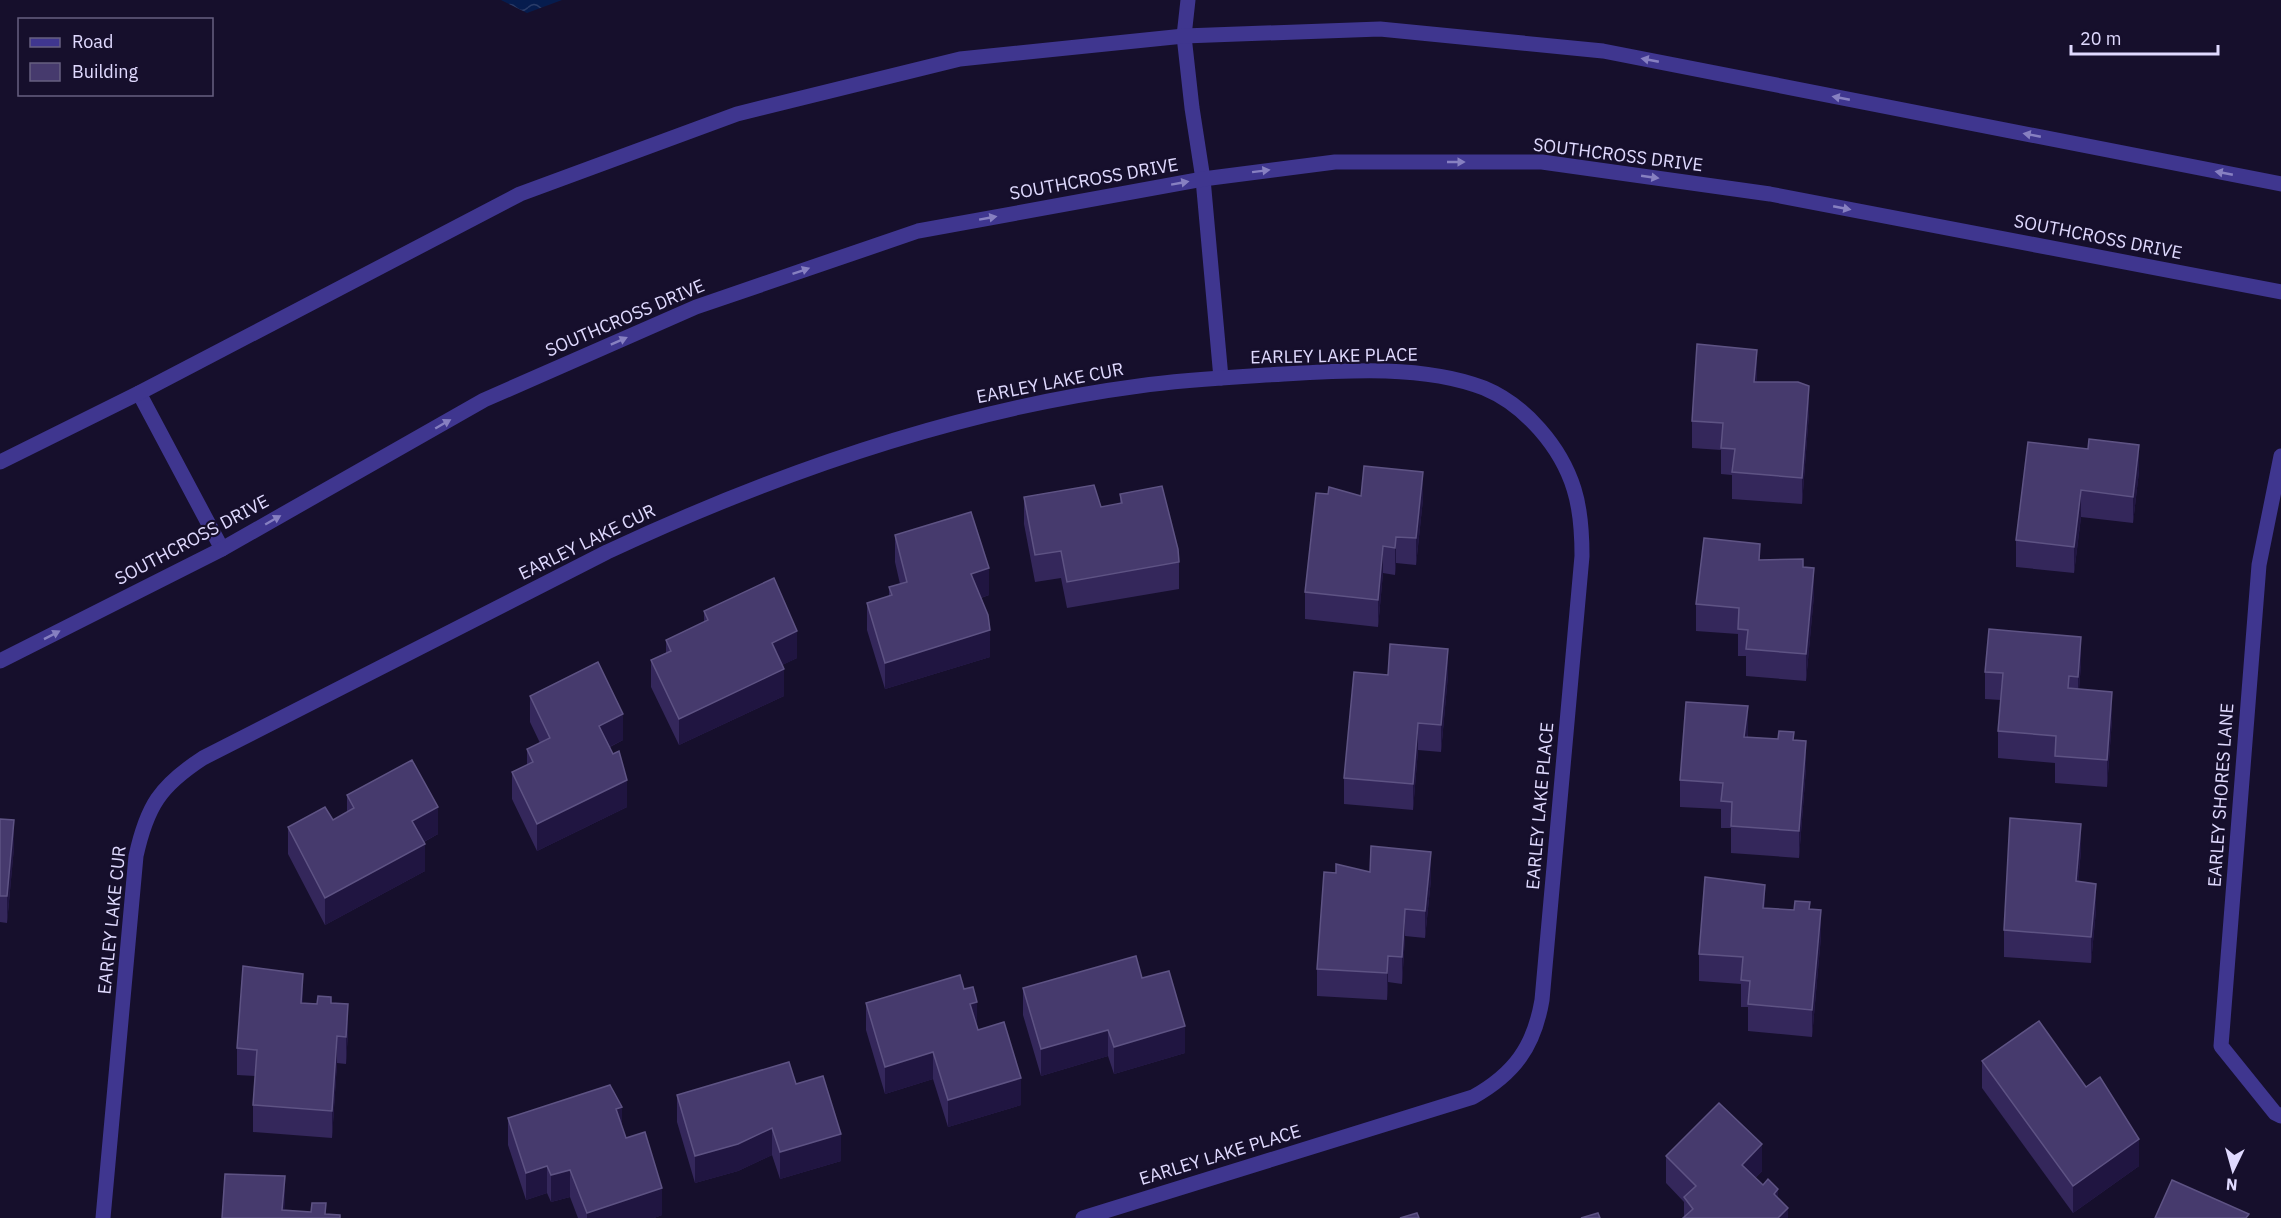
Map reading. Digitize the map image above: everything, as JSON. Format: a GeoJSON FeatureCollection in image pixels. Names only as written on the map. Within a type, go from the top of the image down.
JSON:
{"type":"FeatureCollection","features":[{"type":"Feature","properties":{"kind":"street"},"geometry":{"type":"LineString","coordinates":[[1188,0],[1184,36],[1203,178],[1221,378]]}},
{"type":"Feature","properties":{"kind":"street"},"geometry":{"type":"LineString","coordinates":[[0,462],[139,393],[520,194],[736,114],[960,60],[1184,36],[1380,29],[1603,51],[2281,184]]}},
{"type":"Feature","properties":{"kind":"street","name":"SOUTHCROSS DRIVE"},"geometry":{"type":"LineString","coordinates":[[0,661],[222,549],[484,400],[696,307],[918,231],[1203,178],[1335,162],[1542,162],[1770,194],[2281,292]]}},
{"type":"Feature","properties":{"kind":"street","name":"EARLEY LAKE PLACE"},"geometry":{"type":"LineString","coordinates":[[1083,1218],[1473,1097],[1503,1078],[1526,1050],[1534,1033],[1542,1000],[1582,556],[1582,523],[1574,489],[1560,458],[1541,431],[1515,406],[1486,389],[1454,379],[1420,372],[1342,372],[1221,378]]}},
{"type":"Feature","properties":{"kind":"street","name":"EARLEY LAKE CUR"},"geometry":{"type":"LineString","coordinates":[[103,1218],[136,856],[142,827],[157,799],[178,775],[203,758],[607,552],[741,493],[824,463],[966,420],[1052,401],[1139,386],[1221,378]]}},
{"type":"Feature","properties":{"kind":"street"},"geometry":{"type":"LineString","coordinates":[[139,393],[222,549]]}},
{"type":"Feature","properties":{"kind":"street","name":"EARLEY SHORES LANE"},"geometry":{"type":"LineString","coordinates":[[2281,456],[2259,565],[2221,1046],[2275,1113],[2281,1116]]}},
{"type":"Feature","properties":{"kind":"water"},"geometry":{"type":"Polygon","coordinates":[[[501,0],[562,0],[527,13],[501,0]]]}},
{"type":"Feature","properties":{"kind":"building"},"geometry":{"type":"Polygon","coordinates":[[[1697,344],[1757,350],[1754,382],[1798,382],[1809,386],[1802,478],[1732,472],[1735,449],[1721,448],[1723,423],[1692,421],[1697,344]]]}},
{"type":"Feature","properties":{"kind":"building"},"geometry":{"type":"Polygon","coordinates":[[[2089,439],[2139,445],[2133,497],[2081,490],[2074,547],[2016,540],[2028,442],[2088,449],[2089,439]]]}},
{"type":"Feature","properties":{"kind":"building"},"geometry":{"type":"Polygon","coordinates":[[[1364,466],[1423,472],[1416,538],[1396,537],[1395,548],[1383,546],[1378,600],[1305,592],[1316,493],[1328,494],[1329,487],[1361,496],[1364,466]]]}},
{"type":"Feature","properties":{"kind":"building"},"geometry":{"type":"Polygon","coordinates":[[[1094,485],[1101,507],[1122,503],[1120,494],[1162,486],[1178,549],[1179,562],[1067,582],[1061,551],[1035,555],[1024,497],[1094,485]]]}},
{"type":"Feature","properties":{"kind":"building"},"geometry":{"type":"Polygon","coordinates":[[[971,512],[989,568],[971,574],[988,615],[990,630],[885,663],[867,603],[892,595],[889,587],[907,582],[895,535],[971,512]]]}},
{"type":"Feature","properties":{"kind":"building"},"geometry":{"type":"Polygon","coordinates":[[[1704,538],[1760,544],[1759,560],[1803,559],[1803,567],[1814,568],[1806,654],[1746,649],[1748,630],[1738,629],[1739,608],[1696,604],[1704,538]]]}},
{"type":"Feature","properties":{"kind":"building"},"geometry":{"type":"Polygon","coordinates":[[[774,578],[797,631],[772,643],[784,669],[679,719],[651,660],[671,651],[666,640],[708,620],[704,611],[774,578]]]}},
{"type":"Feature","properties":{"kind":"building"},"geometry":{"type":"Polygon","coordinates":[[[1989,629],[2081,637],[2078,677],[2069,676],[2068,688],[2112,692],[2107,760],[2055,756],[2056,736],[1998,731],[2003,673],[1985,672],[1989,629]]]}},
{"type":"Feature","properties":{"kind":"building"},"geometry":{"type":"Polygon","coordinates":[[[1390,644],[1448,649],[1441,725],[1418,723],[1413,784],[1344,778],[1354,672],[1388,675],[1390,644]]]}},
{"type":"Feature","properties":{"kind":"building"},"geometry":{"type":"Polygon","coordinates":[[[598,662],[623,714],[599,726],[613,754],[619,751],[627,780],[537,824],[512,772],[533,762],[527,749],[550,738],[530,696],[598,662]]]}},
{"type":"Feature","properties":{"kind":"building"},"geometry":{"type":"Polygon","coordinates":[[[1686,702],[1748,706],[1744,737],[1778,739],[1779,731],[1794,732],[1793,740],[1806,741],[1799,831],[1731,826],[1732,802],[1721,801],[1723,783],[1680,780],[1686,702]]]}},
{"type":"Feature","properties":{"kind":"building"},"geometry":{"type":"Polygon","coordinates":[[[412,760],[438,807],[412,821],[425,844],[325,898],[288,827],[325,807],[333,820],[354,808],[347,795],[412,760]]]}},
{"type":"Feature","properties":{"kind":"building"},"geometry":{"type":"Polygon","coordinates":[[[2010,818],[2081,824],[2076,881],[2096,884],[2091,937],[2004,930],[2010,818]]]}},
{"type":"Feature","properties":{"kind":"building"},"geometry":{"type":"Polygon","coordinates":[[[0,819],[14,820],[7,896],[0,896],[0,819]]]}},
{"type":"Feature","properties":{"kind":"building"},"geometry":{"type":"Polygon","coordinates":[[[1371,846],[1431,852],[1425,911],[1405,909],[1402,957],[1388,956],[1387,973],[1317,969],[1324,872],[1336,873],[1336,864],[1370,872],[1371,846]]]}},
{"type":"Feature","properties":{"kind":"building"},"geometry":{"type":"Polygon","coordinates":[[[1705,877],[1765,885],[1763,908],[1794,910],[1795,901],[1810,902],[1809,909],[1821,910],[1812,1010],[1748,1004],[1750,981],[1741,980],[1743,957],[1699,954],[1705,877]]]}},
{"type":"Feature","properties":{"kind":"building"},"geometry":{"type":"Polygon","coordinates":[[[1136,956],[1142,978],[1169,971],[1185,1026],[1114,1047],[1108,1030],[1041,1049],[1023,988],[1136,956]]]}},
{"type":"Feature","properties":{"kind":"building"},"geometry":{"type":"Polygon","coordinates":[[[243,966],[303,974],[301,1003],[317,1004],[318,996],[331,997],[331,1003],[348,1004],[346,1037],[337,1036],[332,1111],[253,1105],[257,1050],[237,1048],[243,966]]]}},
{"type":"Feature","properties":{"kind":"building"},"geometry":{"type":"Polygon","coordinates":[[[960,975],[964,989],[973,987],[977,1002],[970,1004],[978,1030],[1004,1022],[1021,1078],[948,1100],[933,1052],[885,1067],[866,1003],[960,975]]]}},
{"type":"Feature","properties":{"kind":"building"},"geometry":{"type":"Polygon","coordinates":[[[2039,1021],[2086,1087],[2100,1077],[2139,1139],[2073,1186],[1982,1061],[2039,1021]]]}},
{"type":"Feature","properties":{"kind":"building"},"geometry":{"type":"Polygon","coordinates":[[[789,1062],[796,1084],[823,1076],[841,1134],[780,1152],[772,1128],[738,1144],[695,1156],[677,1095],[789,1062]]]}},
{"type":"Feature","properties":{"kind":"building"},"geometry":{"type":"Polygon","coordinates":[[[610,1085],[622,1107],[616,1109],[626,1138],[645,1132],[662,1188],[587,1213],[570,1170],[551,1175],[547,1166],[526,1173],[508,1118],[610,1085]]]}},
{"type":"Feature","properties":{"kind":"building"},"geometry":{"type":"Polygon","coordinates":[[[1719,1103],[1762,1144],[1742,1165],[1763,1185],[1768,1179],[1778,1189],[1774,1194],[1788,1208],[1778,1218],[1683,1218],[1693,1209],[1684,1197],[1696,1186],[1666,1156],[1719,1103]]]}},
{"type":"Feature","properties":{"kind":"building"},"geometry":{"type":"Polygon","coordinates":[[[225,1174],[285,1176],[282,1210],[311,1212],[312,1203],[326,1203],[325,1214],[340,1215],[340,1218],[222,1218],[225,1174]]]}},
{"type":"Feature","properties":{"kind":"building"},"geometry":{"type":"Polygon","coordinates":[[[2172,1180],[2249,1214],[2246,1218],[2155,1218],[2172,1180]]]}},
{"type":"Feature","properties":{"kind":"building"},"geometry":{"type":"Polygon","coordinates":[[[1417,1213],[1419,1218],[1400,1218],[1417,1213]]]}},
{"type":"Feature","properties":{"kind":"building"},"geometry":{"type":"Polygon","coordinates":[[[1598,1213],[1600,1218],[1581,1218],[1598,1213]]]}}]}
